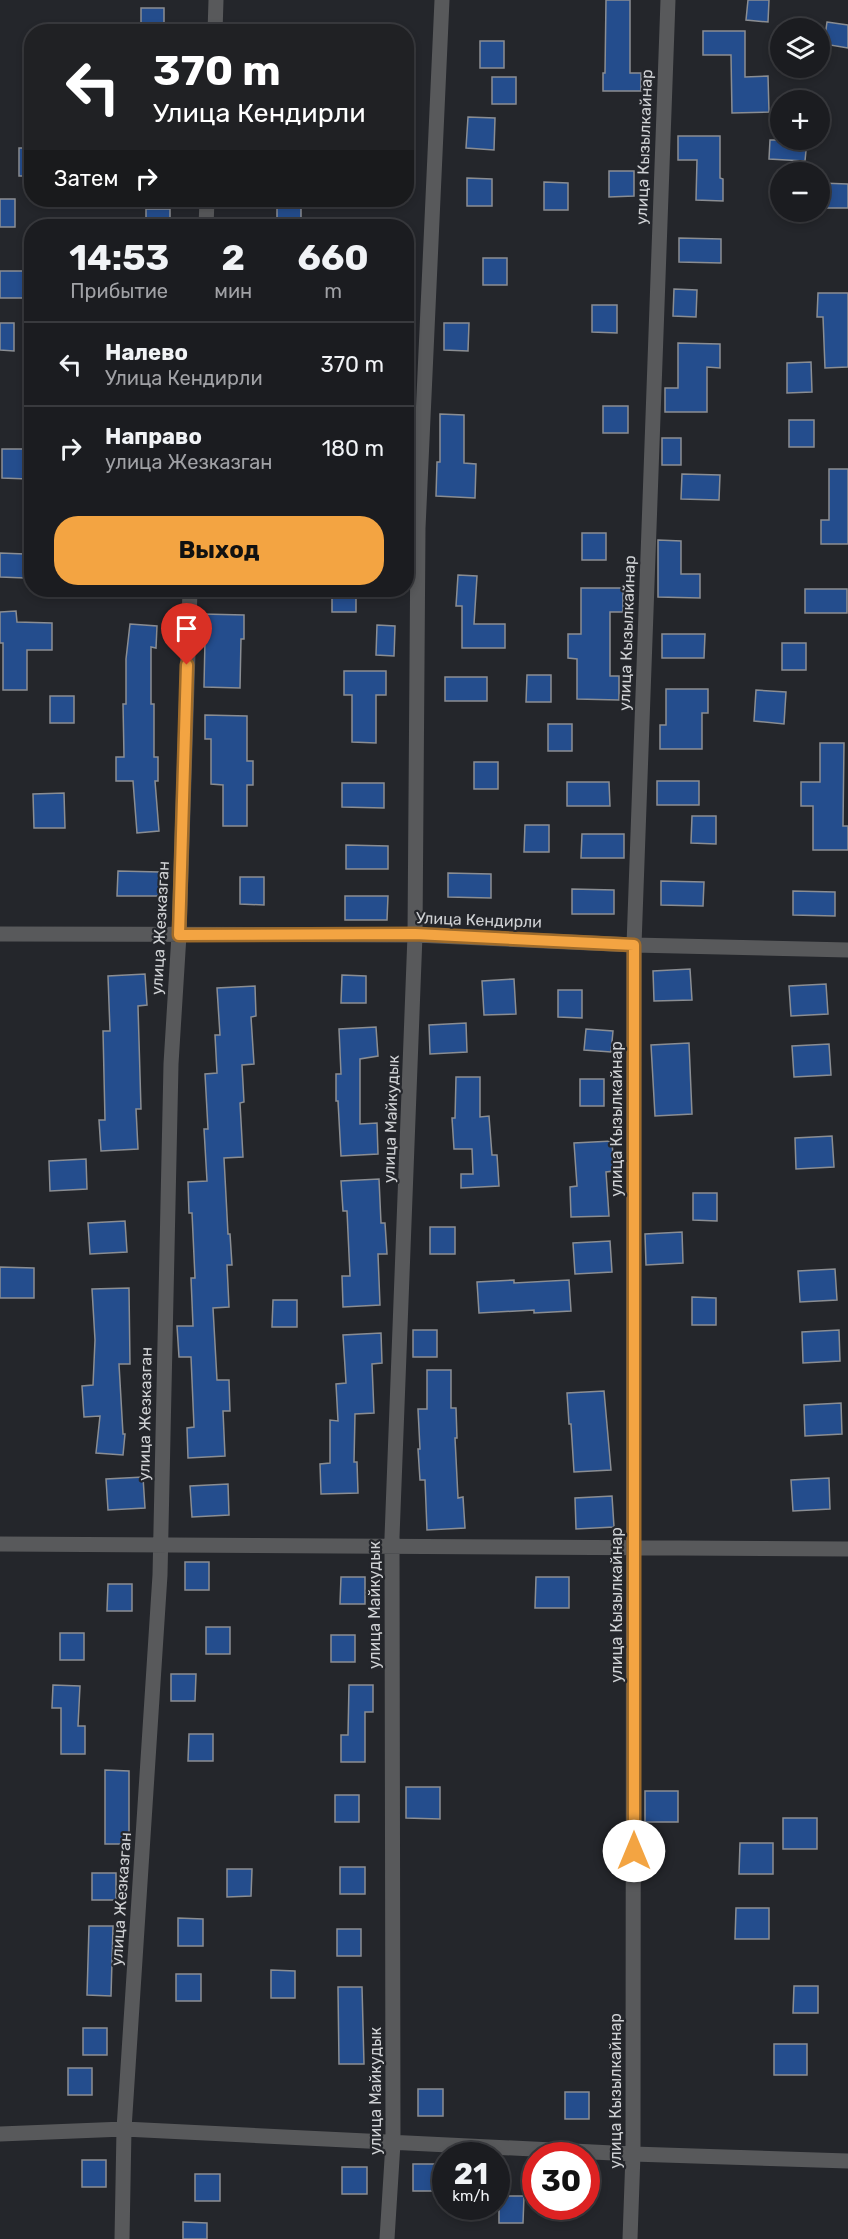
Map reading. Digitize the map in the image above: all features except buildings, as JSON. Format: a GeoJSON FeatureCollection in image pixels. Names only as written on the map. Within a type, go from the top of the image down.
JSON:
{"type":"FeatureCollection","features":[{"type":"Feature","properties":{"kind":"street"},"geometry":{"type":"LineString","coordinates":[[215,24],[216,0]]}},
{"type":"Feature","properties":{"kind":"street","name":"улица Майкудык"},"geometry":{"type":"LineString","coordinates":[[387,2239],[393,2143],[392,1547],[415,934],[418,528],[442,0]]}},
{"type":"Feature","properties":{"kind":"street","name":"улица Кызылкайнар"},"geometry":{"type":"LineString","coordinates":[[630,2239],[633,2154],[634,945],[668,0]]}},
{"type":"Feature","properties":{"kind":"street","name":"улица Жезказган"},"geometry":{"type":"LineString","coordinates":[[122,2239],[124,2129],[160,1545],[171,1064],[179,935],[190,597]]}},
{"type":"Feature","properties":{"kind":"street","name":"Улица Кендирли"},"geometry":{"type":"LineString","coordinates":[[0,934],[415,934],[634,945],[848,950]]}},
{"type":"Feature","properties":{"kind":"street"},"geometry":{"type":"LineString","coordinates":[[0,1544],[848,1549]]}},
{"type":"Feature","properties":{"kind":"street"},"geometry":{"type":"LineString","coordinates":[[0,2134],[124,2129],[633,2154],[848,2161]]}},
{"type":"Feature","properties":{"kind":"route"},"geometry":{"type":"LineString","coordinates":[[187,665],[179,935],[415,934],[634,945],[634,1851]]}}]}
